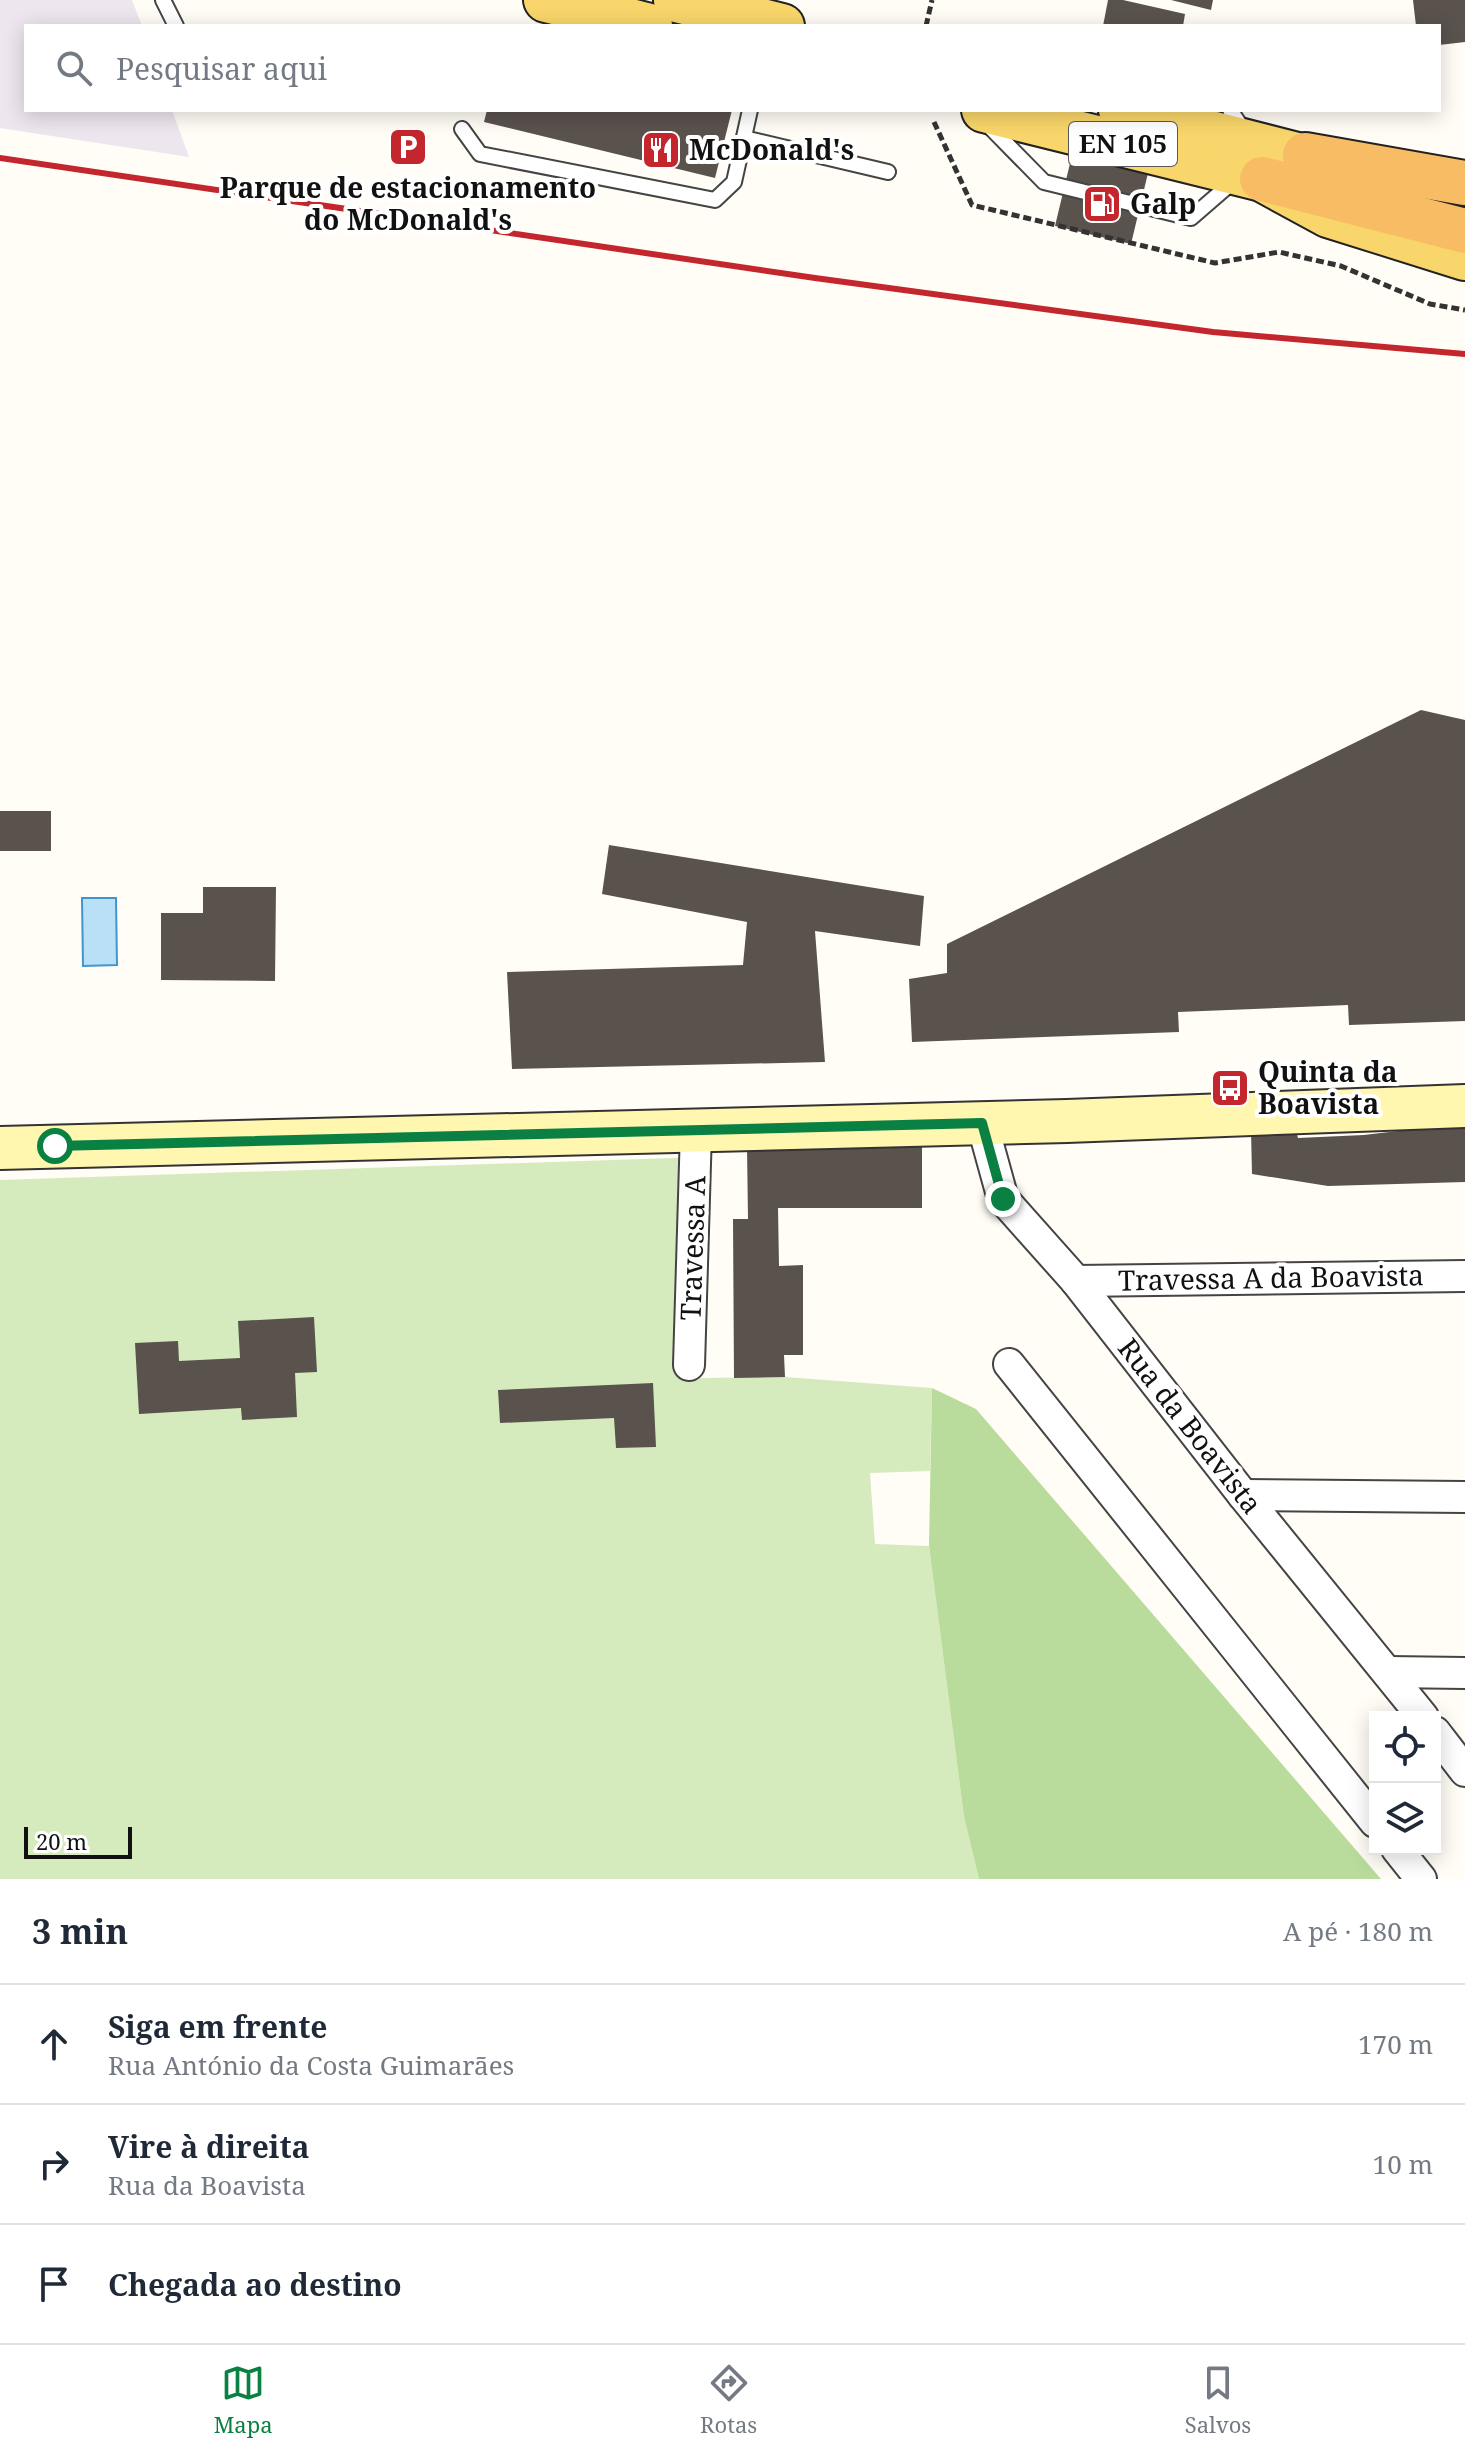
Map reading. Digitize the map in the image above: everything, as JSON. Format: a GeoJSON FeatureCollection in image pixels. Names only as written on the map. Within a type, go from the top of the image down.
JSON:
{"type":"FeatureCollection","features":[{"type":"Feature","properties":{"kind":"highway","name":"EN 105"},"geometry":{"type":"LineString","coordinates":[[1247,151],[1465,231]]}},
{"type":"Feature","properties":{"kind":"highway","name":"EN 105"},"geometry":{"type":"LineString","coordinates":[[1305,155],[1465,183]]}},
{"type":"Feature","properties":{"kind":"main road"},"geometry":{"type":"LineString","coordinates":[[546,0],[642,24]]}},
{"type":"Feature","properties":{"kind":"main road"},"geometry":{"type":"LineString","coordinates":[[676,0],[774,24]]}},
{"type":"Feature","properties":{"kind":"main road","name":"EN 105"},"geometry":{"type":"LineString","coordinates":[[997,112],[1247,151],[1305,155]]}},
{"type":"Feature","properties":{"kind":"main road","name":"EN 105"},"geometry":{"type":"LineString","coordinates":[[1127,112],[1247,151]]}},
{"type":"Feature","properties":{"kind":"main road"},"geometry":{"type":"LineString","coordinates":[[1247,151],[1328,215],[1465,258]]}},
{"type":"Feature","properties":{"kind":"main road"},"geometry":{"type":"LineString","coordinates":[[1305,155],[1465,202]]}},
{"type":"Feature","properties":{"kind":"main road"},"geometry":{"type":"LineString","coordinates":[[0,1148],[982,1123],[1465,1106]]}},
{"type":"Feature","properties":{"kind":"street","name":"Rua da Boavista"},"geometry":{"type":"LineString","coordinates":[[982,1123],[1003,1199],[1076,1281],[1243,1495],[1418,1711]]}},
{"type":"Feature","properties":{"kind":"street","name":"Travessa A"},"geometry":{"type":"LineString","coordinates":[[689,1365],[696,1130]]}},
{"type":"Feature","properties":{"kind":"street","name":"Travessa A da Boavista"},"geometry":{"type":"LineString","coordinates":[[1076,1281],[1465,1276]]}},
{"type":"Feature","properties":{"kind":"street"},"geometry":{"type":"LineString","coordinates":[[1009,1364],[1369,1814]]}},
{"type":"Feature","properties":{"kind":"street"},"geometry":{"type":"LineString","coordinates":[[1243,1495],[1465,1497]]}},
{"type":"Feature","properties":{"kind":"street"},"geometry":{"type":"LineString","coordinates":[[1388,1672],[1465,1673]]}},
{"type":"Feature","properties":{"kind":"street"},"geometry":{"type":"LineString","coordinates":[[1441,1740],[1465,1771]]}},
{"type":"Feature","properties":{"kind":"street"},"geometry":{"type":"LineString","coordinates":[[1402,1855],[1421,1879]]}},
{"type":"Feature","properties":{"kind":"lane"},"geometry":{"type":"LineString","coordinates":[[167,2],[175,24]]}},
{"type":"Feature","properties":{"kind":"lane"},"geometry":{"type":"LineString","coordinates":[[462,129],[480,154],[715,200],[734,182],[750,112]]}},
{"type":"Feature","properties":{"kind":"lane"},"geometry":{"type":"LineString","coordinates":[[975,112],[1044,182],[1191,218],[1247,151]]}},
{"type":"Feature","properties":{"kind":"lane"},"geometry":{"type":"LineString","coordinates":[[744,138],[888,172]]}},
{"type":"Feature","properties":{"kind":"path"},"geometry":{"type":"LineString","coordinates":[[926,24],[932,0]]}},
{"type":"Feature","properties":{"kind":"path"},"geometry":{"type":"LineString","coordinates":[[934,122],[972,205],[1215,263],[1279,252],[1341,266],[1430,304],[1465,310]]}},
{"type":"Feature","properties":{"kind":"shaded area"},"geometry":{"type":"Polygon","coordinates":[[[0,0],[132,0],[141,24],[24,24],[24,112],[173,112],[189,157],[0,128],[0,0]]]}},
{"type":"Feature","properties":{"kind":"green space"},"geometry":{"type":"Polygon","coordinates":[[[703,1157],[701,1378],[785,1377],[932,1388],[930,1471],[870,1473],[875,1544],[929,1546],[964,1817],[979,1879],[0,1879],[0,1180],[703,1157]]]}},
{"type":"Feature","properties":{"kind":"green space"},"geometry":{"type":"Polygon","coordinates":[[[932,1388],[976,1409],[1381,1879],[979,1879],[964,1817],[929,1546],[932,1388]]]}},
{"type":"Feature","properties":{"kind":"water"},"geometry":{"type":"Polygon","coordinates":[[[82,898],[116,898],[117,965],[83,966],[82,898]]]}},
{"type":"Feature","properties":{"kind":"building"},"geometry":{"type":"Polygon","coordinates":[[[1108,0],[1123,0],[1185,14],[1183,24],[1103,24],[1108,0]]]}},
{"type":"Feature","properties":{"kind":"building"},"geometry":{"type":"Polygon","coordinates":[[[1171,0],[1213,0],[1211,10],[1171,0]]]}},
{"type":"Feature","properties":{"kind":"building"},"geometry":{"type":"Polygon","coordinates":[[[1413,0],[1465,0],[1465,42],[1441,45],[1441,24],[1416,24],[1413,0]]]}},
{"type":"Feature","properties":{"kind":"building","name":"McDonald's"},"geometry":{"type":"Polygon","coordinates":[[[486,112],[732,112],[715,178],[484,122],[486,112]]]}},
{"type":"Feature","properties":{"kind":"building"},"geometry":{"type":"Polygon","coordinates":[[[1072,155],[1148,173],[1131,244],[1055,226],[1072,155]]]}},
{"type":"Feature","properties":{"kind":"building"},"geometry":{"type":"Polygon","coordinates":[[[1421,710],[1465,720],[1465,1021],[1349,1025],[1348,1005],[1178,1012],[1179,1032],[912,1042],[909,979],[947,973],[947,944],[1421,710]]]}},
{"type":"Feature","properties":{"kind":"building"},"geometry":{"type":"Polygon","coordinates":[[[0,811],[51,811],[51,851],[0,851],[0,811]]]}},
{"type":"Feature","properties":{"kind":"building"},"geometry":{"type":"Polygon","coordinates":[[[609,845],[924,896],[920,946],[815,931],[825,1062],[512,1069],[507,972],[743,965],[747,922],[602,894],[609,845]]]}},
{"type":"Feature","properties":{"kind":"building"},"geometry":{"type":"Polygon","coordinates":[[[203,887],[276,887],[275,981],[161,980],[161,913],[203,913],[203,887]]]}},
{"type":"Feature","properties":{"kind":"building"},"geometry":{"type":"Polygon","coordinates":[[[1465,1123],[1465,1182],[1328,1186],[1252,1174],[1251,1131],[1295,1127],[1298,1138],[1364,1135],[1465,1123]]]}},
{"type":"Feature","properties":{"kind":"building"},"geometry":{"type":"Polygon","coordinates":[[[922,1147],[922,1208],[778,1208],[779,1266],[803,1265],[803,1355],[784,1355],[785,1377],[734,1378],[733,1219],[748,1219],[747,1148],[922,1147]]]}},
{"type":"Feature","properties":{"kind":"building"},"geometry":{"type":"Polygon","coordinates":[[[314,1317],[317,1372],[295,1373],[297,1417],[242,1420],[241,1408],[139,1414],[135,1343],[178,1341],[179,1361],[240,1358],[238,1321],[314,1317]]]}},
{"type":"Feature","properties":{"kind":"building"},"geometry":{"type":"Polygon","coordinates":[[[653,1383],[656,1447],[616,1448],[614,1418],[500,1423],[498,1390],[653,1383]]]}},
{"type":"Feature","properties":{"kind":"railway"},"geometry":{"type":"LineString","coordinates":[[0,158],[815,278],[1213,332],[1465,354]]}},
{"type":"Feature","properties":{"kind":"place","name":"Parque de estacionamento do McDonald's"},"geometry":{"type":"Point","coordinates":[408,147]}},
{"type":"Feature","properties":{"kind":"place","name":"McDonald's"},"geometry":{"type":"Point","coordinates":[661,150]}},
{"type":"Feature","properties":{"kind":"place","name":"Galp"},"geometry":{"type":"Point","coordinates":[1102,204]}},
{"type":"Feature","properties":{"kind":"place","name":"Quinta da Boavista"},"geometry":{"type":"Point","coordinates":[1230,1088]}},
{"type":"Feature","properties":{"kind":"route"},"geometry":{"type":"LineString","coordinates":[[55,1146],[982,1123],[1003,1199]]}}]}
